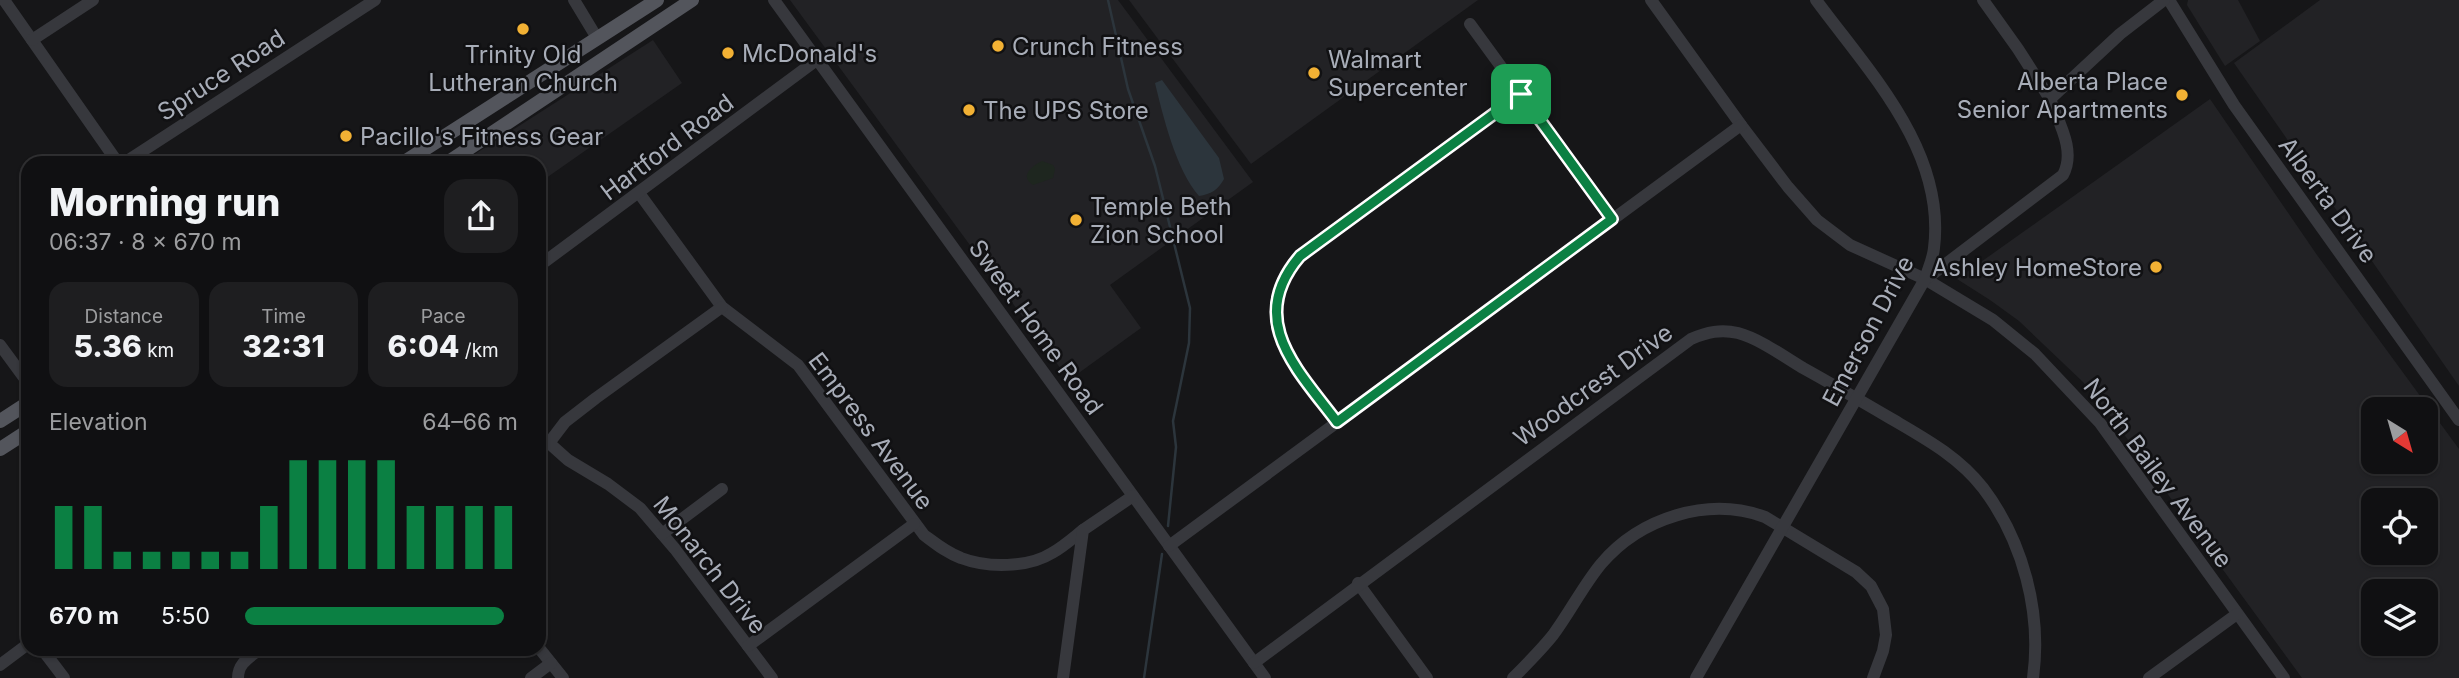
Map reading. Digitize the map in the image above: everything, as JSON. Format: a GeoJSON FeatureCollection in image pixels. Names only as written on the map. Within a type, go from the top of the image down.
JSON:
{"type":"FeatureCollection","features":[{"type":"Feature","properties":{"kind":"main road"},"geometry":{"type":"LineString","coordinates":[[414,156],[657,0]]}},
{"type":"Feature","properties":{"kind":"main road"},"geometry":{"type":"LineString","coordinates":[[458,156],[692,0]]}},
{"type":"Feature","properties":{"kind":"main road"},"geometry":{"type":"LineString","coordinates":[[0,421],[21,408]]}},
{"type":"Feature","properties":{"kind":"main road"},"geometry":{"type":"LineString","coordinates":[[0,449],[21,436]]}},
{"type":"Feature","properties":{"kind":"street"},"geometry":{"type":"LineString","coordinates":[[4,0],[113,156]]}},
{"type":"Feature","properties":{"kind":"street"},"geometry":{"type":"LineString","coordinates":[[32,40],[93,0]]}},
{"type":"Feature","properties":{"kind":"street","name":"Spruce Road"},"geometry":{"type":"LineString","coordinates":[[135,156],[375,0]]}},
{"type":"Feature","properties":{"kind":"street"},"geometry":{"type":"LineString","coordinates":[[574,0],[597,38]]}},
{"type":"Feature","properties":{"kind":"street","name":"Sweet Home Road"},"geometry":{"type":"LineString","coordinates":[[774,0],[1265,678]]}},
{"type":"Feature","properties":{"kind":"street","name":"North Bailey Avenue"},"geometry":{"type":"LineString","coordinates":[[1651,0],[1741,125],[1817,220],[1850,245],[1925,279],[1975,307],[2035,355],[2071,391],[2100,424],[2284,678]]}},
{"type":"Feature","properties":{"kind":"street","name":"Emerson Drive"},"geometry":{"type":"LineString","coordinates":[[1696,678],[1925,279],[1934,250],[1935,229],[1930,189],[1919,150],[1886,95],[1816,0]]}},
{"type":"Feature","properties":{"kind":"street"},"geometry":{"type":"LineString","coordinates":[[1925,279],[2063,175],[2067,167],[2069,152],[2050,99],[2025,58],[1983,0]]}},
{"type":"Feature","properties":{"kind":"street"},"geometry":{"type":"LineString","coordinates":[[2050,99],[2120,34],[2164,0]]}},
{"type":"Feature","properties":{"kind":"street","name":"Alberta Drive"},"geometry":{"type":"LineString","coordinates":[[2169,0],[2221,87],[2459,420]]}},
{"type":"Feature","properties":{"kind":"street"},"geometry":{"type":"LineString","coordinates":[[1470,24],[1612,219]]}},
{"type":"Feature","properties":{"kind":"street","name":"Hartford Road"},"geometry":{"type":"LineString","coordinates":[[546,261],[818,60]]}},
{"type":"Feature","properties":{"kind":"street"},"geometry":{"type":"LineString","coordinates":[[1337,422],[1282,344],[1276,319],[1277,304],[1286,275],[1300,256],[1521,94]]}},
{"type":"Feature","properties":{"kind":"street"},"geometry":{"type":"LineString","coordinates":[[1169,546],[1741,125]]}},
{"type":"Feature","properties":{"kind":"street","name":"Empress Avenue"},"geometry":{"type":"LineString","coordinates":[[639,193],[722,307],[798,365],[914,524],[943,549],[975,563],[1013,564],[1039,559],[1052,553],[1133,496]]}},
{"type":"Feature","properties":{"kind":"street","name":"Monarch Drive"},"geometry":{"type":"LineString","coordinates":[[722,307],[565,422],[549,443],[568,460],[625,495],[640,508],[772,678]]}},
{"type":"Feature","properties":{"kind":"street","name":"Woodcrest Drive"},"geometry":{"type":"LineString","coordinates":[[1254,663],[1358,583],[1691,339],[1705,333],[1727,331],[1749,337],[1857,398],[1941,448],[1970,472],[1994,505],[2014,542],[2027,578],[2034,621],[2032,678]]}},
{"type":"Feature","properties":{"kind":"street"},"geometry":{"type":"LineString","coordinates":[[0,345],[21,374]]}},
{"type":"Feature","properties":{"kind":"street"},"geometry":{"type":"LineString","coordinates":[[662,534],[722,489]]}},
{"type":"Feature","properties":{"kind":"street"},"geometry":{"type":"LineString","coordinates":[[1513,678],[1549,639],[1602,564],[1627,541],[1647,529],[1688,512],[1717,507],[1751,512],[1783,527],[1856,572],[1871,586],[1883,609],[1886,635],[1884,651],[1873,678]]}},
{"type":"Feature","properties":{"kind":"street"},"geometry":{"type":"LineString","coordinates":[[748,646],[914,524]]}},
{"type":"Feature","properties":{"kind":"street"},"geometry":{"type":"LineString","coordinates":[[1063,678],[1083,530]]}},
{"type":"Feature","properties":{"kind":"street"},"geometry":{"type":"LineString","coordinates":[[1358,583],[1427,678]]}},
{"type":"Feature","properties":{"kind":"street"},"geometry":{"type":"LineString","coordinates":[[2149,678],[2237,614]]}},
{"type":"Feature","properties":{"kind":"street"},"geometry":{"type":"LineString","coordinates":[[0,665],[21,649]]}},
{"type":"Feature","properties":{"kind":"street"},"geometry":{"type":"LineString","coordinates":[[47,656],[64,678]]}},
{"type":"Feature","properties":{"kind":"street"},"geometry":{"type":"LineString","coordinates":[[238,678],[239,668],[251,656]]}},
{"type":"Feature","properties":{"kind":"street"},"geometry":{"type":"LineString","coordinates":[[545,656],[563,678]]}},
{"type":"Feature","properties":{"kind":"street"},"geometry":{"type":"LineString","coordinates":[[531,678],[551,663]]}},
{"type":"Feature","properties":{"kind":"shaded area"},"geometry":{"type":"Polygon","coordinates":[[[790,0],[1118,0],[1253,182],[1110,285],[1141,328],[1069,380],[790,0]]]}},
{"type":"Feature","properties":{"kind":"shaded area"},"geometry":{"type":"Polygon","coordinates":[[[1129,0],[1478,0],[1251,164],[1129,0]]]}},
{"type":"Feature","properties":{"kind":"shaded area"},"geometry":{"type":"Polygon","coordinates":[[[2188,0],[2238,0],[2260,41],[2225,66],[2187,5],[2188,0]]]}},
{"type":"Feature","properties":{"kind":"shaded area"},"geometry":{"type":"Polygon","coordinates":[[[2320,0],[2459,0],[2459,386],[2234,63],[2320,0]]]}},
{"type":"Feature","properties":{"kind":"shaded area"},"geometry":{"type":"Polygon","coordinates":[[[653,40],[682,83],[546,178],[546,156],[472,156],[653,40]]]}},
{"type":"Feature","properties":{"kind":"shaded area"},"geometry":{"type":"Polygon","coordinates":[[[1162,80],[1219,158],[1224,179],[1211,193],[1199,196],[1177,158],[1155,83],[1162,80]]]}},
{"type":"Feature","properties":{"kind":"shaded area"},"geometry":{"type":"Polygon","coordinates":[[[2210,99],[2317,255],[2421,397],[2361,397],[2361,474],[2438,474],[2438,420],[2459,449],[2459,678],[2302,678],[2083,382],[2019,321],[1957,279],[2210,99]]]}},
{"type":"Feature","properties":{"kind":"shaded area"},"geometry":{"type":"Polygon","coordinates":[[[1042,161],[1053,165],[1053,178],[1033,185],[1027,178],[1028,172],[1042,161]]]}},
{"type":"Feature","properties":{"kind":"waterway"},"geometry":{"type":"LineString","coordinates":[[1108,0],[1128,89],[1155,166],[1190,308],[1189,343],[1173,421],[1176,447],[1168,526]]}},
{"type":"Feature","properties":{"kind":"waterway"},"geometry":{"type":"LineString","coordinates":[[1144,678],[1162,554]]}},
{"type":"Feature","properties":{"kind":"place","name":"Trinity Old Lutheran Church"},"geometry":{"type":"Point","coordinates":[523,29]}},
{"type":"Feature","properties":{"kind":"place","name":"Crunch Fitness"},"geometry":{"type":"Point","coordinates":[998,46]}},
{"type":"Feature","properties":{"kind":"place","name":"McDonald's"},"geometry":{"type":"Point","coordinates":[728,53]}},
{"type":"Feature","properties":{"kind":"place","name":"Walmart Supercenter"},"geometry":{"type":"Point","coordinates":[1314,73]}},
{"type":"Feature","properties":{"kind":"place","name":"Alberta Place Senior Apartments"},"geometry":{"type":"Point","coordinates":[2182,95]}},
{"type":"Feature","properties":{"kind":"place","name":"The UPS Store"},"geometry":{"type":"Point","coordinates":[969,110]}},
{"type":"Feature","properties":{"kind":"place","name":"Pacillo's Fitness Gear"},"geometry":{"type":"Point","coordinates":[346,136]}},
{"type":"Feature","properties":{"kind":"place","name":"Temple Beth Zion School"},"geometry":{"type":"Point","coordinates":[1076,220]}},
{"type":"Feature","properties":{"kind":"place","name":"Ashley HomeStore"},"geometry":{"type":"Point","coordinates":[2156,267]}},
{"type":"Feature","properties":{"kind":"route"},"geometry":{"type":"LineString","coordinates":[[1521,94],[1612,219],[1337,422],[1282,344],[1276,319],[1277,304],[1286,275],[1300,256],[1521,94]]}}]}
